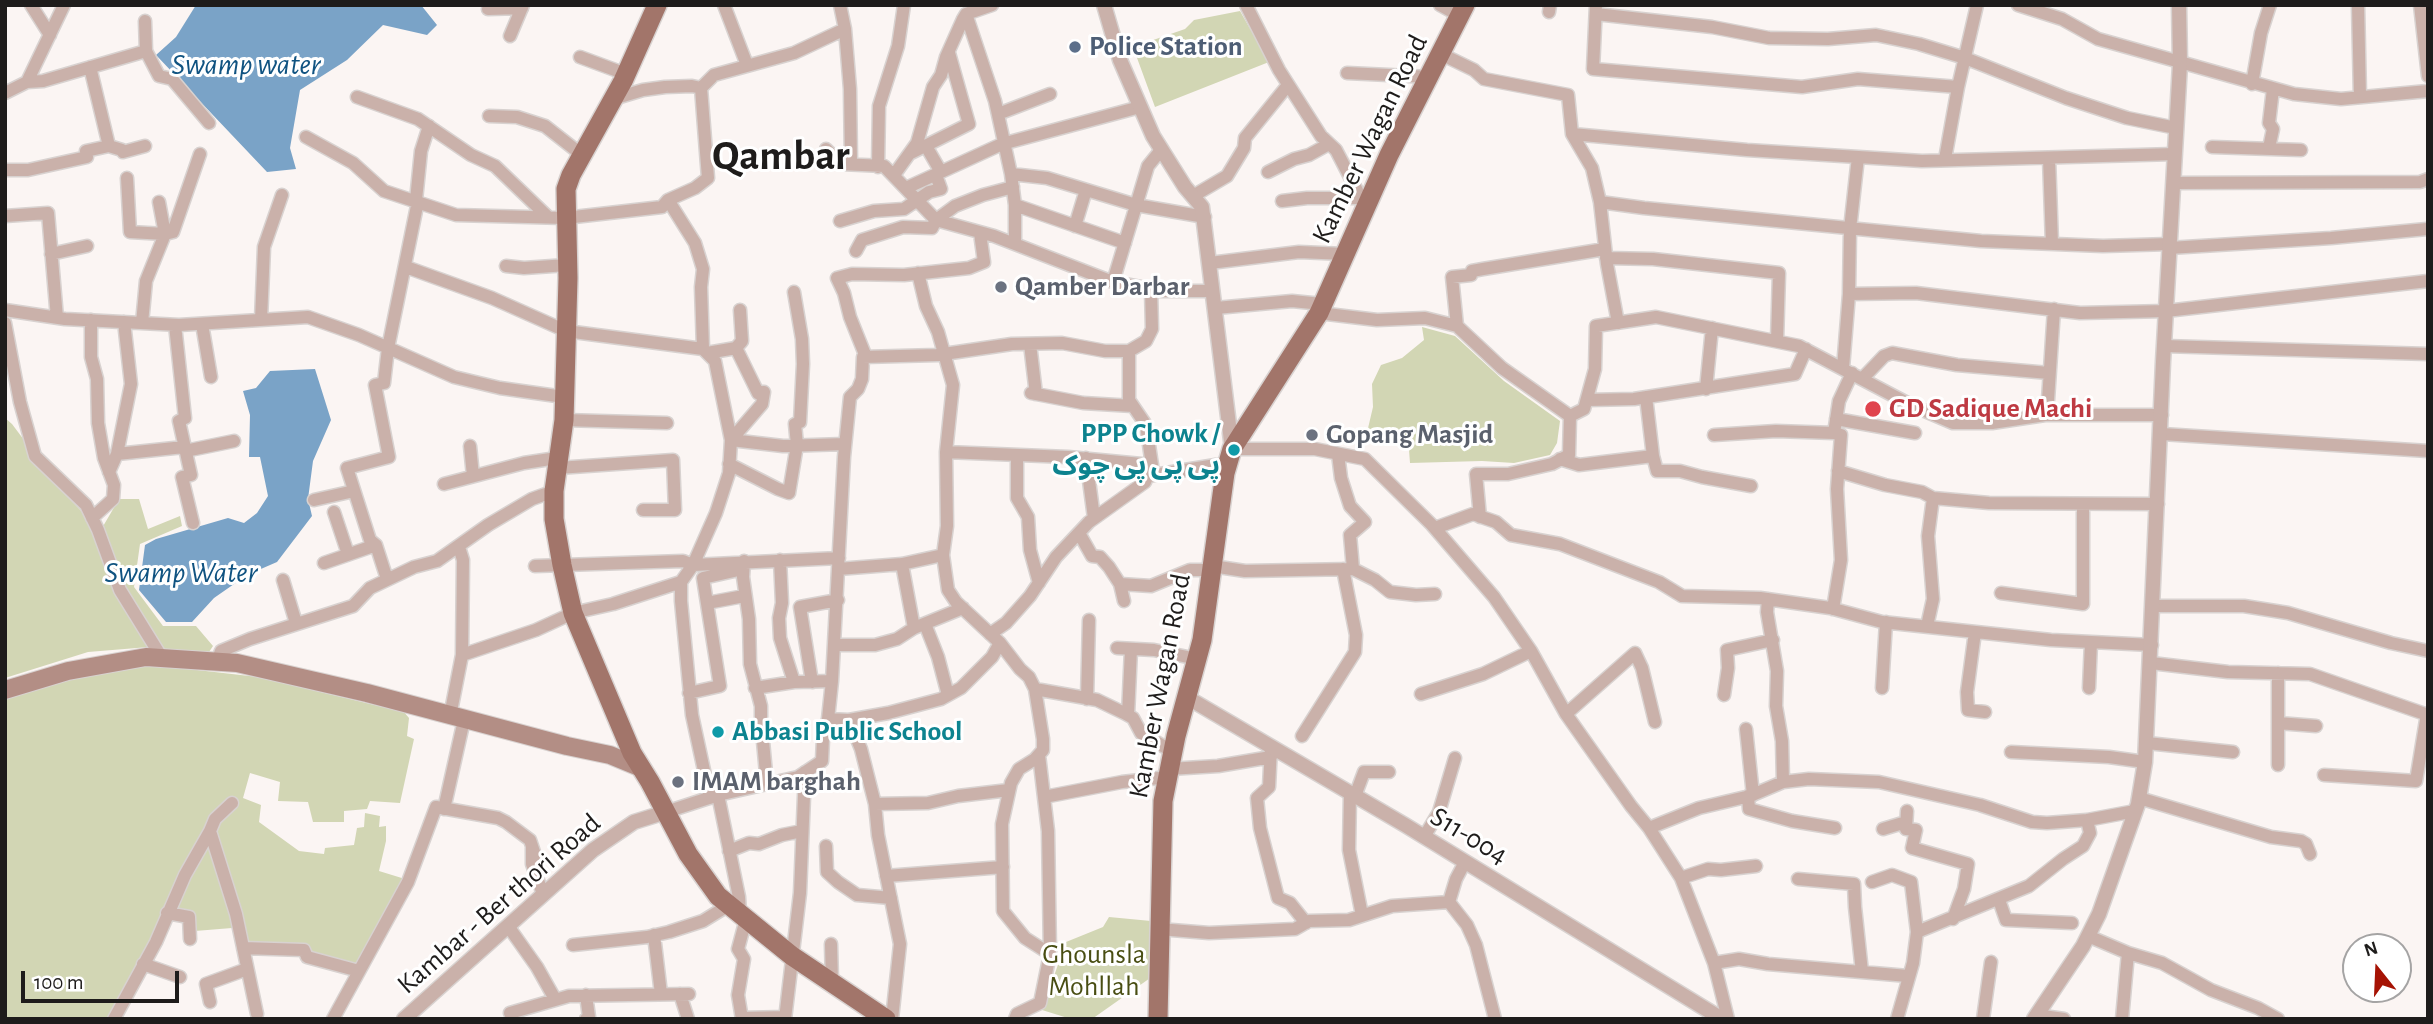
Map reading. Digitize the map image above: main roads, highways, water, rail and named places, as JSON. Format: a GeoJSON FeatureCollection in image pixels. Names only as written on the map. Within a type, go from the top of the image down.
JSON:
{"type":"FeatureCollection","features":[{"type":"Feature","properties":{"kind":"main road"},"geometry":{"type":"LineString","coordinates":[[657,5],[626,74],[582,155],[556,218],[567,265],[564,420],[554,491],[554,519],[562,565],[573,613],[603,688],[639,767],[650,782],[688,854],[718,896],[738,913],[792,956],[886,1019]]}},
{"type":"Feature","properties":{"kind":"main road","name":"Kamber Wagan Road"},"geometry":{"type":"LineString","coordinates":[[1163,1018],[1159,929],[1162,908],[1163,802],[1202,640],[1230,456],[1320,308],[1345,254],[1363,202],[1463,11]]}},
{"type":"Feature","properties":{"kind":"main road"},"geometry":{"type":"LineString","coordinates":[[5,691],[68,671],[146,657],[237,663],[610,755],[639,767]]}},
{"type":"Feature","properties":{"kind":"water","name":"Swamp water"},"geometry":{"type":"Polygon","coordinates":[[[196,5],[421,5],[437,25],[427,35],[383,25],[347,60],[300,90],[290,148],[296,169],[267,172],[156,55],[176,37],[196,5]]]}},
{"type":"Feature","properties":{"kind":"water","name":"Swamp Water"},"geometry":{"type":"Polygon","coordinates":[[[315,369],[331,420],[313,461],[308,499],[312,516],[277,562],[247,575],[214,598],[192,622],[166,622],[139,590],[145,545],[156,539],[228,518],[244,523],[257,513],[268,496],[260,457],[249,457],[250,415],[243,391],[256,388],[270,371],[315,369]]]}},
{"type":"Feature","properties":{"kind":"place","name":"Police Station"},"geometry":{"type":"Point","coordinates":[1075,47]}},
{"type":"Feature","properties":{"kind":"place","name":"Qamber Darbar"},"geometry":{"type":"Point","coordinates":[1001,287]}},
{"type":"Feature","properties":{"kind":"place","name":"GD Sadique Machi"},"geometry":{"type":"Point","coordinates":[1873,409]}},
{"type":"Feature","properties":{"kind":"place","name":"Gopang Masjid"},"geometry":{"type":"Point","coordinates":[1312,435]}},
{"type":"Feature","properties":{"kind":"place","name":"PPP Chowk / پی پی پی چوک"},"geometry":{"type":"Point","coordinates":[1234,450]}},
{"type":"Feature","properties":{"kind":"place","name":"Abbasi Public School"},"geometry":{"type":"Point","coordinates":[718,732]}},
{"type":"Feature","properties":{"kind":"place","name":"IMAM barghah"},"geometry":{"type":"Point","coordinates":[678,782]}},
{"type":"Feature","properties":{"kind":"district","name":"Qambar"},"geometry":{"type":"Point","coordinates":[781,156]}},
{"type":"Feature","properties":{"kind":"park label","name":"Ghounsla Mohllah"},"geometry":{"type":"Point","coordinates":[1094,971]}}]}
